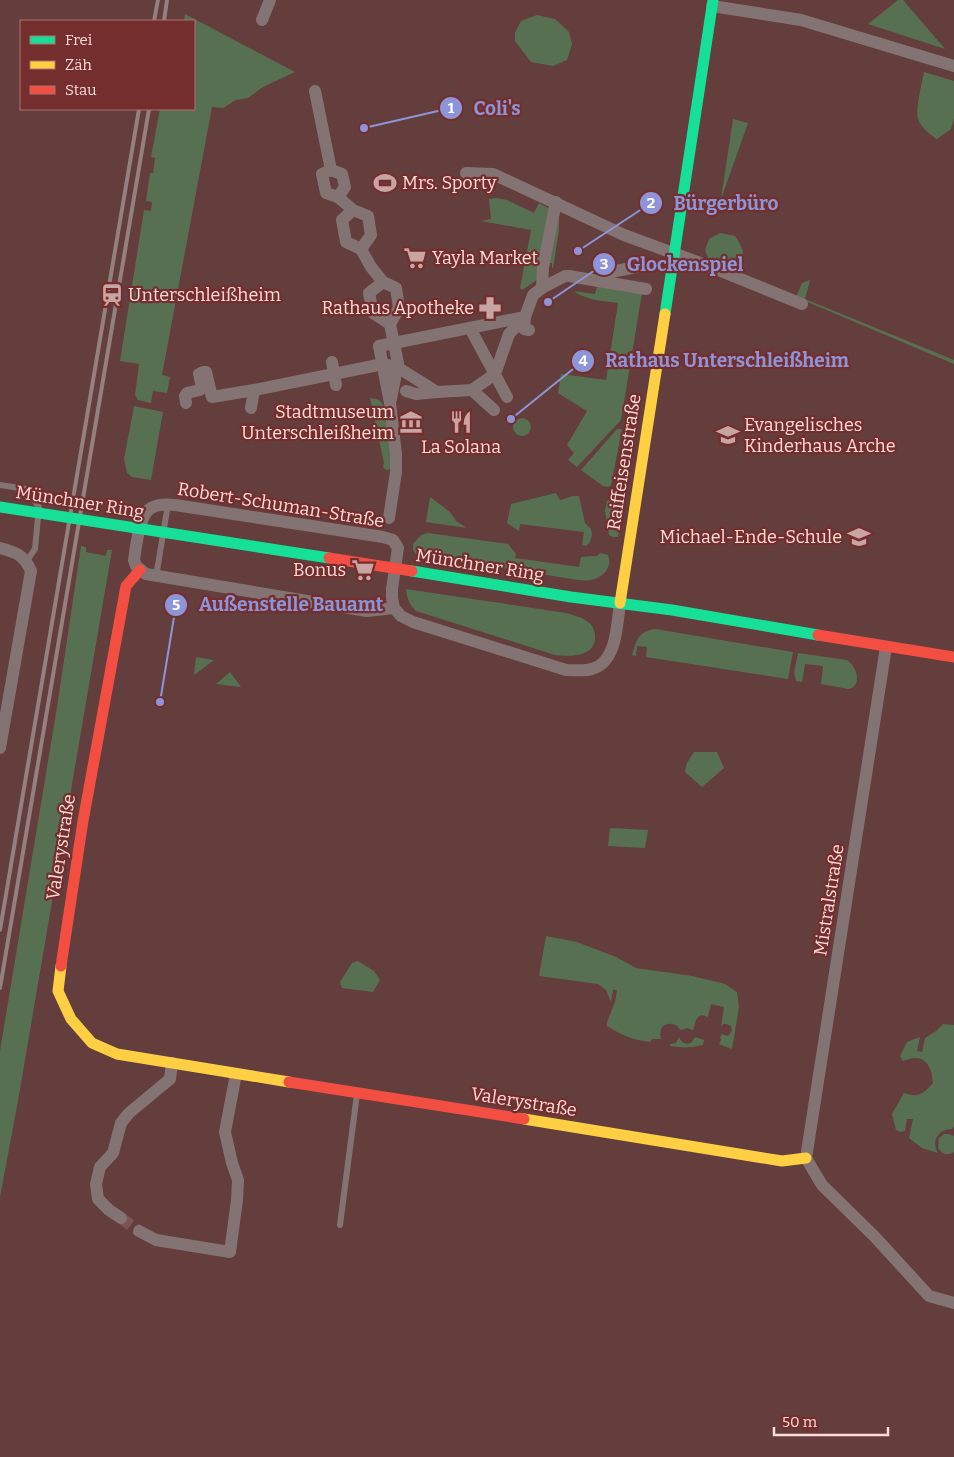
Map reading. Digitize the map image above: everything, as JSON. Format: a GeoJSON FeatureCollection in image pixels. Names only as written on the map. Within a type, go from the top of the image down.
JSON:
{"type":"FeatureCollection","features":[{"type":"Feature","properties":{"kind":"street"},"geometry":{"type":"LineString","coordinates":[[262,20],[270,0]]}},
{"type":"Feature","properties":{"kind":"street"},"geometry":{"type":"LineString","coordinates":[[712,3],[801,20],[954,66]]}},
{"type":"Feature","properties":{"kind":"street","name":"Raiffeisenstraße"},"geometry":{"type":"LineString","coordinates":[[620,603],[712,3]]}},
{"type":"Feature","properties":{"kind":"street"},"geometry":{"type":"LineString","coordinates":[[315,90],[331,170],[342,174],[345,188],[338,197],[353,210],[368,216],[371,235],[361,249]]}},
{"type":"Feature","properties":{"kind":"street"},"geometry":{"type":"LineString","coordinates":[[466,173],[493,174],[624,235],[711,267],[802,304]]}},
{"type":"Feature","properties":{"kind":"street"},"geometry":{"type":"LineString","coordinates":[[542,288],[543,267],[556,202]]}},
{"type":"Feature","properties":{"kind":"street"},"geometry":{"type":"LineString","coordinates":[[353,210],[342,220],[346,242],[361,249],[371,267],[383,282],[396,288],[399,308],[390,324],[399,390],[390,404]]}},
{"type":"Feature","properties":{"kind":"street"},"geometry":{"type":"LineString","coordinates":[[607,282],[611,272],[646,265]]}},
{"type":"Feature","properties":{"kind":"street"},"geometry":{"type":"LineString","coordinates":[[529,330],[524,329],[525,317],[532,295],[567,276],[646,289]]}},
{"type":"Feature","properties":{"kind":"street"},"geometry":{"type":"LineString","coordinates":[[383,282],[369,293],[375,318],[390,324]]}},
{"type":"Feature","properties":{"kind":"street"},"geometry":{"type":"LineString","coordinates":[[389,518],[396,472],[396,454],[390,404],[379,346],[525,317]]}},
{"type":"Feature","properties":{"kind":"street"},"geometry":{"type":"LineString","coordinates":[[399,390],[416,394],[472,390],[495,374],[509,334],[525,317]]}},
{"type":"Feature","properties":{"kind":"street"},"geometry":{"type":"LineString","coordinates":[[470,328],[507,396]]}},
{"type":"Feature","properties":{"kind":"street"},"geometry":{"type":"LineString","coordinates":[[186,403],[185,396],[187,393],[200,390],[202,387],[199,374],[202,372],[206,372],[212,397],[382,364],[397,367],[437,392]]}},
{"type":"Feature","properties":{"kind":"street"},"geometry":{"type":"LineString","coordinates":[[251,408],[254,390]]}},
{"type":"Feature","properties":{"kind":"street"},"geometry":{"type":"LineString","coordinates":[[472,390],[494,410]]}},
{"type":"Feature","properties":{"kind":"street","name":"Robert-Schuman-Straße"},"geometry":{"type":"LineString","coordinates":[[140,570],[134,560],[143,518],[152,507],[168,504],[383,537],[392,540],[398,548],[392,589],[394,608]]}},
{"type":"Feature","properties":{"kind":"street","name":"Münchner Ring"},"geometry":{"type":"LineString","coordinates":[[0,507],[571,597],[746,622],[954,657]]}},
{"type":"Feature","properties":{"kind":"street"},"geometry":{"type":"LineString","coordinates":[[0,548],[15,552],[26,562],[31,571],[0,748]]}},
{"type":"Feature","properties":{"kind":"street"},"geometry":{"type":"LineString","coordinates":[[140,570],[156,577],[367,611],[394,608],[401,616],[413,622],[566,670],[578,671],[596,668],[607,660],[614,640],[620,603]]}},
{"type":"Feature","properties":{"kind":"street","name":"Valerystraße"},"geometry":{"type":"LineString","coordinates":[[140,570],[126,586],[83,821],[59,976],[58,991],[71,1019],[92,1043],[117,1054],[236,1074],[782,1161],[806,1158]]}},
{"type":"Feature","properties":{"kind":"street","name":"Mistralstraße"},"geometry":{"type":"LineString","coordinates":[[806,1158],[886,647]]}},
{"type":"Feature","properties":{"kind":"street"},"geometry":{"type":"LineString","coordinates":[[121,1218],[108,1210],[98,1199],[96,1184],[100,1167],[113,1153],[121,1123],[129,1113],[170,1079],[172,1063]]}},
{"type":"Feature","properties":{"kind":"street"},"geometry":{"type":"LineString","coordinates":[[139,1231],[156,1240],[230,1252],[238,1180],[225,1132],[236,1074]]}},
{"type":"Feature","properties":{"kind":"street"},"geometry":{"type":"LineString","coordinates":[[806,1158],[822,1185],[875,1237],[929,1296],[954,1302]]}},
{"type":"Feature","properties":{"kind":"lane"},"geometry":{"type":"LineString","coordinates":[[0,485],[26,489],[39,507],[35,549],[26,562]]}},
{"type":"Feature","properties":{"kind":"lane"},"geometry":{"type":"LineString","coordinates":[[156,577],[168,504]]}},
{"type":"Feature","properties":{"kind":"lane"},"geometry":{"type":"LineString","coordinates":[[340,1225],[357,1093]]}},
{"type":"Feature","properties":{"kind":"green space"},"geometry":{"type":"Polygon","coordinates":[[[898,0],[903,0],[945,49],[868,24],[898,0]]]}},
{"type":"Feature","properties":{"kind":"green space"},"geometry":{"type":"Polygon","coordinates":[[[185,14],[295,72],[263,87],[248,98],[236,100],[223,108],[212,107],[162,375],[170,377],[167,393],[153,391],[151,403],[138,400],[135,395],[139,364],[120,361],[144,210],[151,211],[152,202],[146,201],[150,173],[153,173],[155,158],[151,157],[160,110],[195,110],[195,20],[184,20],[185,14]]]}},
{"type":"Feature","properties":{"kind":"green space"},"geometry":{"type":"Polygon","coordinates":[[[537,15],[555,19],[569,32],[572,44],[567,60],[553,66],[531,62],[515,41],[515,33],[521,21],[537,15]]]}},
{"type":"Feature","properties":{"kind":"green space"},"geometry":{"type":"Polygon","coordinates":[[[924,72],[954,81],[954,119],[951,129],[937,139],[921,125],[917,115],[924,72]]]}},
{"type":"Feature","properties":{"kind":"green space"},"geometry":{"type":"Polygon","coordinates":[[[733,119],[748,123],[721,199],[733,119]]]}},
{"type":"Feature","properties":{"kind":"green space"},"geometry":{"type":"Polygon","coordinates":[[[489,199],[507,200],[534,213],[539,203],[550,209],[537,280],[522,290],[520,288],[531,230],[481,221],[491,219],[489,199]]]}},
{"type":"Feature","properties":{"kind":"green space"},"geometry":{"type":"Polygon","coordinates":[[[559,213],[559,230],[553,268],[552,263],[550,263],[549,268],[548,265],[559,213]]]}},
{"type":"Feature","properties":{"kind":"green space"},"geometry":{"type":"Polygon","coordinates":[[[720,233],[735,236],[738,240],[743,254],[741,267],[735,268],[708,258],[705,250],[709,239],[720,233]]]}},
{"type":"Feature","properties":{"kind":"green space"},"geometry":{"type":"Polygon","coordinates":[[[810,280],[805,299],[954,360],[954,364],[796,297],[802,283],[810,280]]]}},
{"type":"Feature","properties":{"kind":"green space"},"geometry":{"type":"Polygon","coordinates":[[[597,286],[642,293],[621,420],[577,467],[568,460],[574,453],[567,445],[587,411],[558,393],[561,374],[606,380],[618,303],[600,301],[573,291],[595,294],[597,286]]]}},
{"type":"Feature","properties":{"kind":"green space"},"geometry":{"type":"Polygon","coordinates":[[[370,398],[381,402],[385,408],[390,434],[391,469],[386,470],[383,467],[384,463],[370,398]]]}},
{"type":"Feature","properties":{"kind":"green space"},"geometry":{"type":"Polygon","coordinates":[[[134,406],[163,412],[151,480],[132,477],[127,473],[124,459],[134,406]]]}},
{"type":"Feature","properties":{"kind":"green space"},"geometry":{"type":"Polygon","coordinates":[[[522,418],[528,421],[531,427],[528,433],[522,436],[516,433],[513,427],[516,421],[522,418]]]}},
{"type":"Feature","properties":{"kind":"green space"},"geometry":{"type":"Polygon","coordinates":[[[617,429],[622,429],[611,485],[608,487],[603,486],[581,470],[617,429]]]}},
{"type":"Feature","properties":{"kind":"green space"},"geometry":{"type":"Polygon","coordinates":[[[556,493],[560,500],[579,496],[585,523],[591,529],[592,535],[590,542],[586,546],[582,545],[584,532],[520,524],[519,531],[507,523],[511,504],[556,493]]]}},
{"type":"Feature","properties":{"kind":"green space"},"geometry":{"type":"Polygon","coordinates":[[[618,496],[615,520],[620,524],[618,537],[609,535],[605,510],[607,501],[618,496]]]}},
{"type":"Feature","properties":{"kind":"green space"},"geometry":{"type":"Polygon","coordinates":[[[430,497],[450,512],[456,521],[467,528],[426,522],[430,497]]]}},
{"type":"Feature","properties":{"kind":"green space"},"geometry":{"type":"Polygon","coordinates":[[[428,533],[508,544],[516,554],[515,558],[579,567],[581,557],[597,556],[600,553],[608,555],[609,564],[606,571],[599,577],[591,580],[578,580],[416,554],[413,550],[413,544],[421,535],[428,533]]]}},
{"type":"Feature","properties":{"kind":"green space"},"geometry":{"type":"Polygon","coordinates":[[[81,546],[86,547],[86,552],[106,556],[107,550],[112,550],[0,1197],[0,1051],[57,707],[81,546]]]}},
{"type":"Feature","properties":{"kind":"green space"},"geometry":{"type":"Polygon","coordinates":[[[406,589],[566,613],[583,619],[591,625],[595,634],[594,643],[587,652],[581,654],[555,655],[416,611],[409,601],[406,589]]]}},
{"type":"Feature","properties":{"kind":"green space"},"geometry":{"type":"Polygon","coordinates":[[[655,629],[793,652],[788,679],[646,657],[647,647],[637,646],[636,656],[632,655],[639,637],[649,630],[655,629]]]}},
{"type":"Feature","properties":{"kind":"green space"},"geometry":{"type":"Polygon","coordinates":[[[798,653],[847,660],[856,671],[856,684],[848,689],[821,684],[823,666],[805,664],[802,682],[796,681],[794,673],[798,653]]]}},
{"type":"Feature","properties":{"kind":"green space"},"geometry":{"type":"Polygon","coordinates":[[[196,657],[214,660],[194,675],[196,657]]]}},
{"type":"Feature","properties":{"kind":"green space"},"geometry":{"type":"Polygon","coordinates":[[[230,672],[241,687],[216,684],[230,672]]]}},
{"type":"Feature","properties":{"kind":"green space"},"geometry":{"type":"Polygon","coordinates":[[[694,752],[717,752],[724,768],[702,787],[685,772],[687,763],[694,752]]]}},
{"type":"Feature","properties":{"kind":"green space"},"geometry":{"type":"Polygon","coordinates":[[[610,828],[648,830],[645,848],[608,846],[610,828]]]}},
{"type":"Feature","properties":{"kind":"green space"},"geometry":{"type":"Polygon","coordinates":[[[546,936],[577,942],[616,957],[636,968],[692,976],[725,984],[737,992],[739,1007],[732,1049],[719,1044],[722,1034],[728,1036],[732,1031],[731,1026],[727,1024],[721,1026],[724,1007],[711,1004],[708,1017],[702,1015],[698,1018],[693,1030],[687,1028],[681,1030],[676,1025],[669,1024],[663,1026],[660,1035],[661,1039],[652,1039],[650,1042],[622,1034],[607,1026],[617,990],[613,990],[611,1002],[606,990],[598,984],[539,976],[546,936]]]}},
{"type":"Feature","properties":{"kind":"green space"},"geometry":{"type":"Polygon","coordinates":[[[358,961],[374,971],[380,980],[373,992],[342,988],[340,982],[352,963],[358,961]]]}},
{"type":"Feature","properties":{"kind":"green space"},"geometry":{"type":"Polygon","coordinates":[[[943,1024],[954,1025],[954,1126],[952,1129],[943,1131],[937,1136],[935,1144],[938,1153],[922,1148],[909,1138],[913,1119],[907,1119],[905,1131],[900,1132],[896,1130],[892,1114],[904,1093],[920,1094],[933,1083],[931,1070],[924,1060],[915,1058],[903,1061],[900,1056],[907,1042],[920,1037],[917,1051],[922,1052],[925,1038],[943,1024]]]}},
{"type":"Feature","properties":{"kind":"green space"},"geometry":{"type":"Polygon","coordinates":[[[679,1037],[682,1042],[687,1044],[691,1043],[695,1037],[704,1040],[703,1045],[694,1047],[670,1046],[670,1044],[676,1043],[679,1037]]]}},
{"type":"Feature","properties":{"kind":"green space"},"geometry":{"type":"Polygon","coordinates":[[[944,1134],[954,1136],[954,1152],[949,1154],[941,1152],[938,1148],[939,1138],[944,1134]]]}},
{"type":"Feature","properties":{"kind":"tunnel"},"geometry":{"type":"LineString","coordinates":[[121,1218],[139,1231]]}},
{"type":"Feature","properties":{"kind":"railway"},"geometry":{"type":"LineString","coordinates":[[154,20],[158,0]]}},
{"type":"Feature","properties":{"kind":"railway"},"geometry":{"type":"LineString","coordinates":[[164,20],[167,0]]}},
{"type":"Feature","properties":{"kind":"railway"},"geometry":{"type":"LineString","coordinates":[[0,930],[139,110]]}},
{"type":"Feature","properties":{"kind":"railway"},"geometry":{"type":"LineString","coordinates":[[0,988],[149,110]]}},
{"type":"Feature","properties":{"kind":"traffic: fast"},"geometry":{"type":"LineString","coordinates":[[665,314],[713,0]]}},
{"type":"Feature","properties":{"kind":"traffic: fast"},"geometry":{"type":"LineString","coordinates":[[0,507],[329,558]]}},
{"type":"Feature","properties":{"kind":"traffic: fast"},"geometry":{"type":"LineString","coordinates":[[412,571],[571,597],[672,610],[818,635]]}},
{"type":"Feature","properties":{"kind":"traffic: slow"},"geometry":{"type":"LineString","coordinates":[[620,603],[665,314]]}},
{"type":"Feature","properties":{"kind":"traffic: slow"},"geometry":{"type":"LineString","coordinates":[[61,966],[58,991],[71,1019],[92,1043],[117,1054],[289,1082]]}},
{"type":"Feature","properties":{"kind":"traffic: slow"},"geometry":{"type":"LineString","coordinates":[[524,1119],[782,1161],[806,1158]]}},
{"type":"Feature","properties":{"kind":"traffic: jam"},"geometry":{"type":"LineString","coordinates":[[329,558],[412,571]]}},
{"type":"Feature","properties":{"kind":"traffic: jam"},"geometry":{"type":"LineString","coordinates":[[61,966],[83,821],[126,586],[140,570]]}},
{"type":"Feature","properties":{"kind":"traffic: jam"},"geometry":{"type":"LineString","coordinates":[[818,635],[954,657]]}},
{"type":"Feature","properties":{"kind":"traffic: jam"},"geometry":{"type":"LineString","coordinates":[[289,1082],[524,1119]]}},
{"type":"Feature","properties":{"kind":"place","name":"Coli's"},"geometry":{"type":"Point","coordinates":[364,128]}},
{"type":"Feature","properties":{"kind":"place","name":"Mrs. Sporty"},"geometry":{"type":"Point","coordinates":[385,183]}},
{"type":"Feature","properties":{"kind":"place","name":"Bürgerbüro"},"geometry":{"type":"Point","coordinates":[578,251]}},
{"type":"Feature","properties":{"kind":"place","name":"Yayla Market"},"geometry":{"type":"Point","coordinates":[415,258]}},
{"type":"Feature","properties":{"kind":"place","name":"Unterschleißheim"},"geometry":{"type":"Point","coordinates":[112,295]}},
{"type":"Feature","properties":{"kind":"place","name":"Glockenspiel"},"geometry":{"type":"Point","coordinates":[548,302]}},
{"type":"Feature","properties":{"kind":"place","name":"Rathaus Apotheke"},"geometry":{"type":"Point","coordinates":[490,308]}},
{"type":"Feature","properties":{"kind":"place","name":"Rathaus Unterschleißheim"},"geometry":{"type":"Point","coordinates":[511,419]}},
{"type":"Feature","properties":{"kind":"place","name":"Stadtmuseum Unterschleißheim"},"geometry":{"type":"Point","coordinates":[411,422]}},
{"type":"Feature","properties":{"kind":"place","name":"La Solana"},"geometry":{"type":"Point","coordinates":[461,422]}},
{"type":"Feature","properties":{"kind":"place","name":"Evangelisches Kinderhaus Arche"},"geometry":{"type":"Point","coordinates":[728,435]}},
{"type":"Feature","properties":{"kind":"place","name":"Michael-Ende-Schule"},"geometry":{"type":"Point","coordinates":[859,537]}},
{"type":"Feature","properties":{"kind":"place","name":"Bonus"},"geometry":{"type":"Point","coordinates":[363,570]}},
{"type":"Feature","properties":{"kind":"place","name":"Außenstelle Bauamt"},"geometry":{"type":"Point","coordinates":[160,702]}}]}
